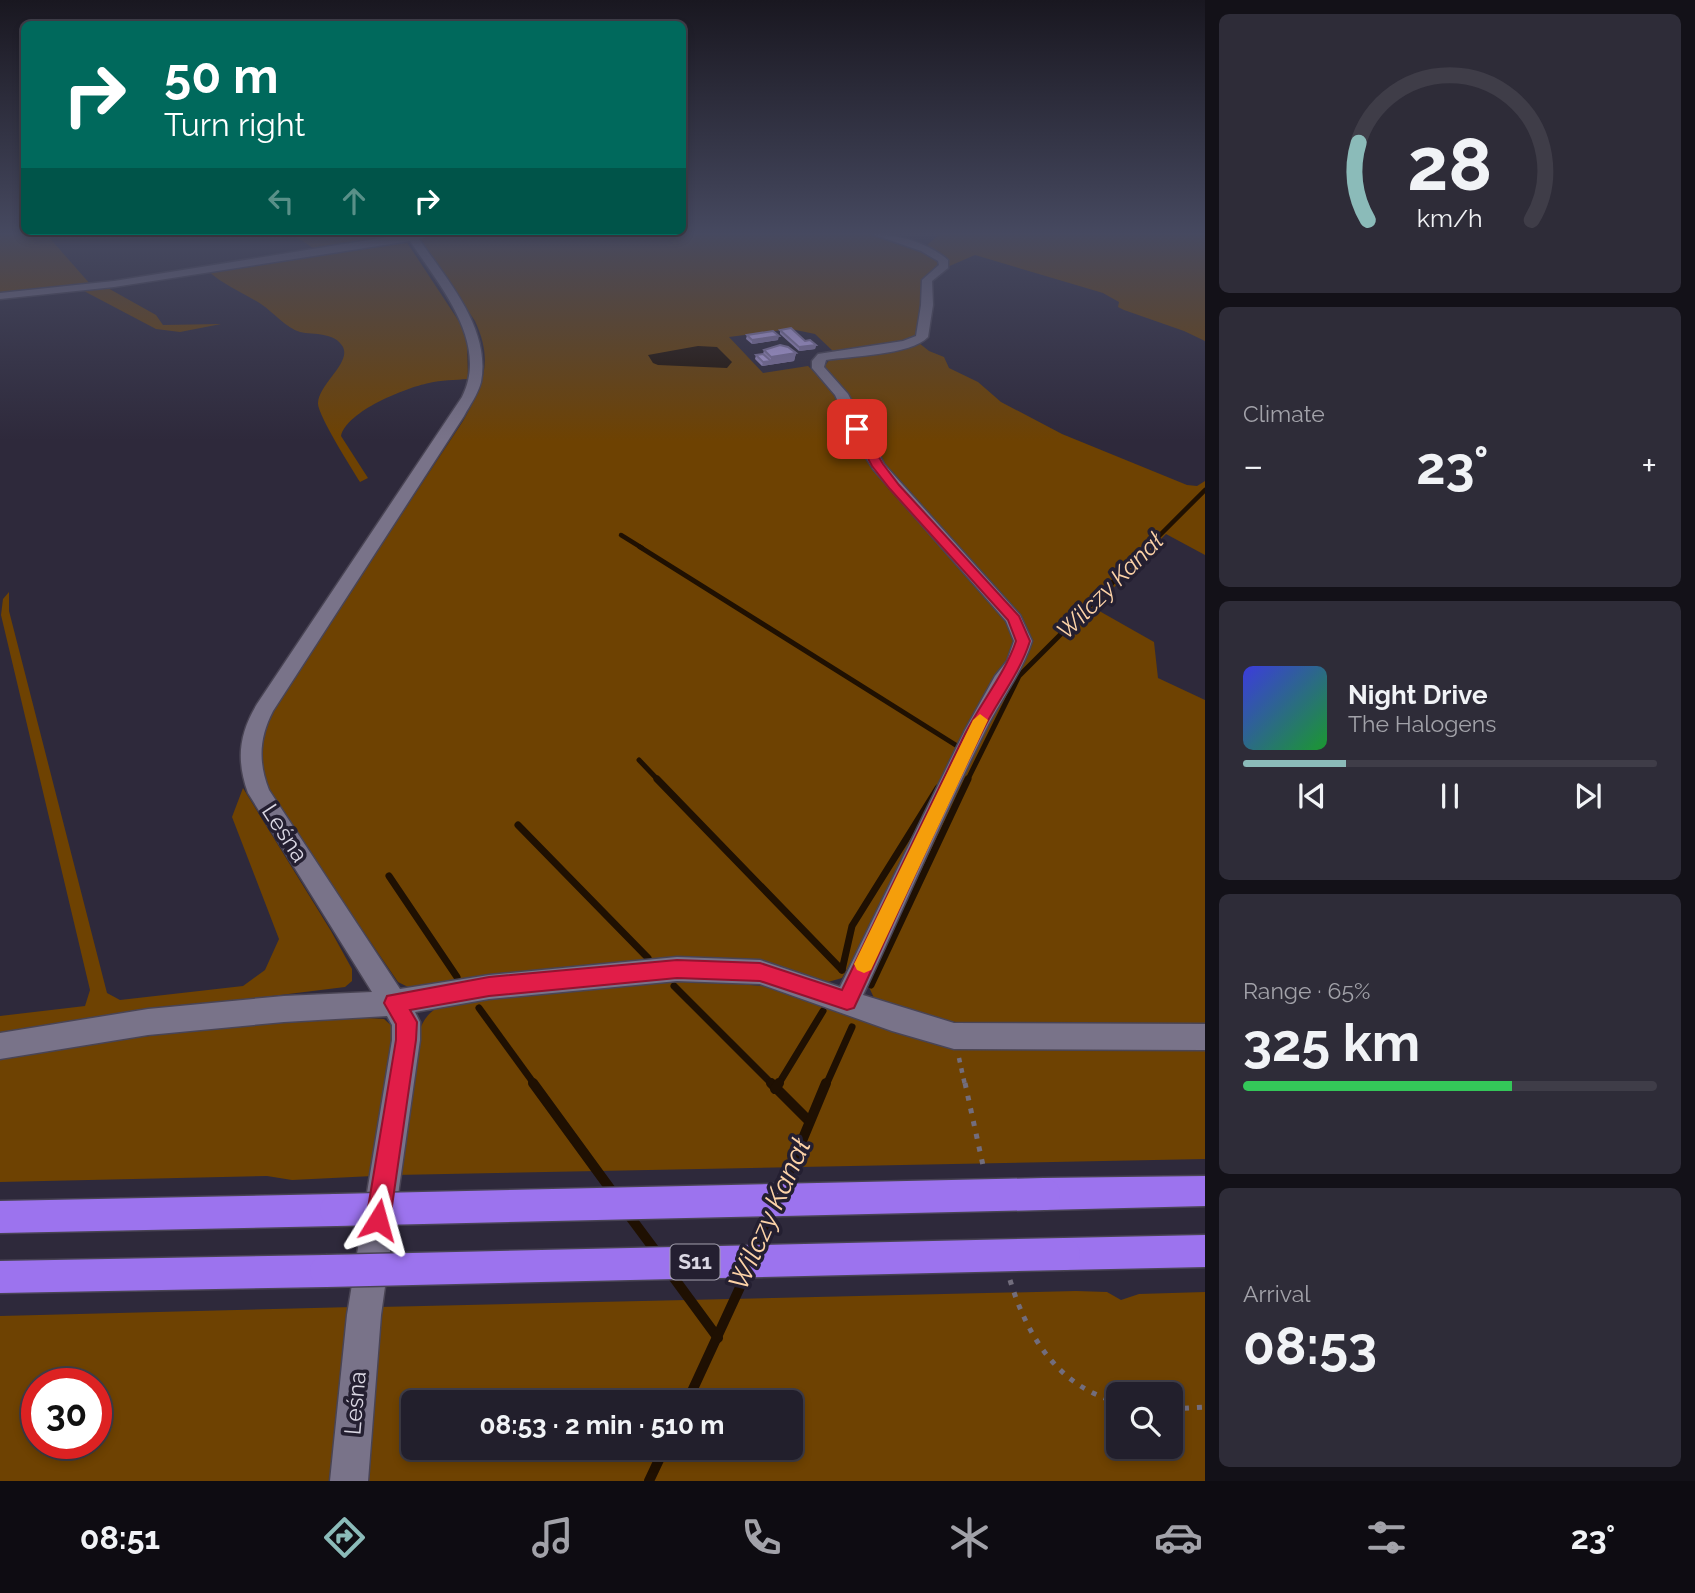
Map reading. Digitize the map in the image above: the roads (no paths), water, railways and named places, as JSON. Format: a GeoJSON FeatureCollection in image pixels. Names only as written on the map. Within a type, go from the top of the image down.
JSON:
{"type":"FeatureCollection","features":[{"type":"Feature","properties":{"kind":"highway"},"geometry":{"type":"LineString","coordinates":[[0,1217],[1205,1191]]}},
{"type":"Feature","properties":{"kind":"highway","name":"S11"},"geometry":{"type":"LineString","coordinates":[[0,1277],[1205,1251]]}},
{"type":"Feature","properties":{"kind":"street","name":"Leśna"},"geometry":{"type":"LineString","coordinates":[[349,1481],[353,1406],[362,1329],[406,1040],[406,1022],[259,793],[250,772],[250,745],[254,727],[264,709],[470,396],[475,379],[475,356],[466,319],[456,303]]}},
{"type":"Feature","properties":{"kind":"street"},"geometry":{"type":"LineString","coordinates":[[847,1001],[975,730],[1002,681],[1016,663],[1023,641],[1014,619],[878,466],[864,445],[841,394],[818,368],[818,361],[822,357],[920,340],[927,303]]}},
{"type":"Feature","properties":{"kind":"street"},"geometry":{"type":"LineString","coordinates":[[0,1046],[149,1022],[284,1009],[394,1003],[489,987],[677,969],[760,972],[892,1018],[954,1036],[1205,1037]]}},
{"type":"Feature","properties":{"kind":"waterway","name":"Wilczy Kanał"},"geometry":{"type":"LineString","coordinates":[[967,781],[1019,676],[1205,490]]}},
{"type":"Feature","properties":{"kind":"waterway"},"geometry":{"type":"LineString","coordinates":[[621,535],[642,548]]}},
{"type":"Feature","properties":{"kind":"waterway"},"geometry":{"type":"LineString","coordinates":[[640,547],[962,749]]}},
{"type":"Feature","properties":{"kind":"waterway"},"geometry":{"type":"LineString","coordinates":[[639,760],[659,781]]}},
{"type":"Feature","properties":{"kind":"waterway"},"geometry":{"type":"LineString","coordinates":[[657,779],[842,970],[852,926],[938,788]]}},
{"type":"Feature","properties":{"kind":"waterway","name":"Wilczy Kanał"},"geometry":{"type":"LineString","coordinates":[[871,985],[968,779]]}},
{"type":"Feature","properties":{"kind":"waterway"},"geometry":{"type":"LineString","coordinates":[[518,825],[648,958]]}},
{"type":"Feature","properties":{"kind":"waterway"},"geometry":{"type":"LineString","coordinates":[[389,876],[457,977]]}},
{"type":"Feature","properties":{"kind":"waterway"},"geometry":{"type":"LineString","coordinates":[[674,986],[776,1088]]}},
{"type":"Feature","properties":{"kind":"waterway"},"geometry":{"type":"LineString","coordinates":[[479,1008],[535,1085]]}},
{"type":"Feature","properties":{"kind":"waterway"},"geometry":{"type":"LineString","coordinates":[[778,1085],[823,1011]]}},
{"type":"Feature","properties":{"kind":"waterway","name":"Wilczy Kanał"},"geometry":{"type":"LineString","coordinates":[[826,1085],[852,1027]]}},
{"type":"Feature","properties":{"kind":"waterway"},"geometry":{"type":"LineString","coordinates":[[533,1083],[614,1194]]}},
{"type":"Feature","properties":{"kind":"waterway"},"geometry":{"type":"LineString","coordinates":[[776,1088],[779,1083]]}},
{"type":"Feature","properties":{"kind":"waterway","name":"Wilczy Kanał"},"geometry":{"type":"LineString","coordinates":[[782,1189],[826,1083]]}},
{"type":"Feature","properties":{"kind":"waterway"},"geometry":{"type":"LineString","coordinates":[[776,1088],[809,1121]]}},
{"type":"Feature","properties":{"kind":"waterway","name":"Wilczy Kanał"},"geometry":{"type":"LineString","coordinates":[[757,1251],[774,1209]]}},
{"type":"Feature","properties":{"kind":"waterway"},"geometry":{"type":"LineString","coordinates":[[628,1214],[657,1253]]}},
{"type":"Feature","properties":{"kind":"waterway","name":"Wilczy Kanał"},"geometry":{"type":"LineString","coordinates":[[717,1337],[748,1270]]}},
{"type":"Feature","properties":{"kind":"waterway"},"geometry":{"type":"LineString","coordinates":[[671,1274],[717,1337]]}},
{"type":"Feature","properties":{"kind":"waterway","name":"Wilczy Kanał"},"geometry":{"type":"LineString","coordinates":[[693,1390],[717,1337]]}},
{"type":"Feature","properties":{"kind":"waterway","name":"Wilczy Kanał"},"geometry":{"type":"LineString","coordinates":[[649,1481],[659,1460]]}}]}
